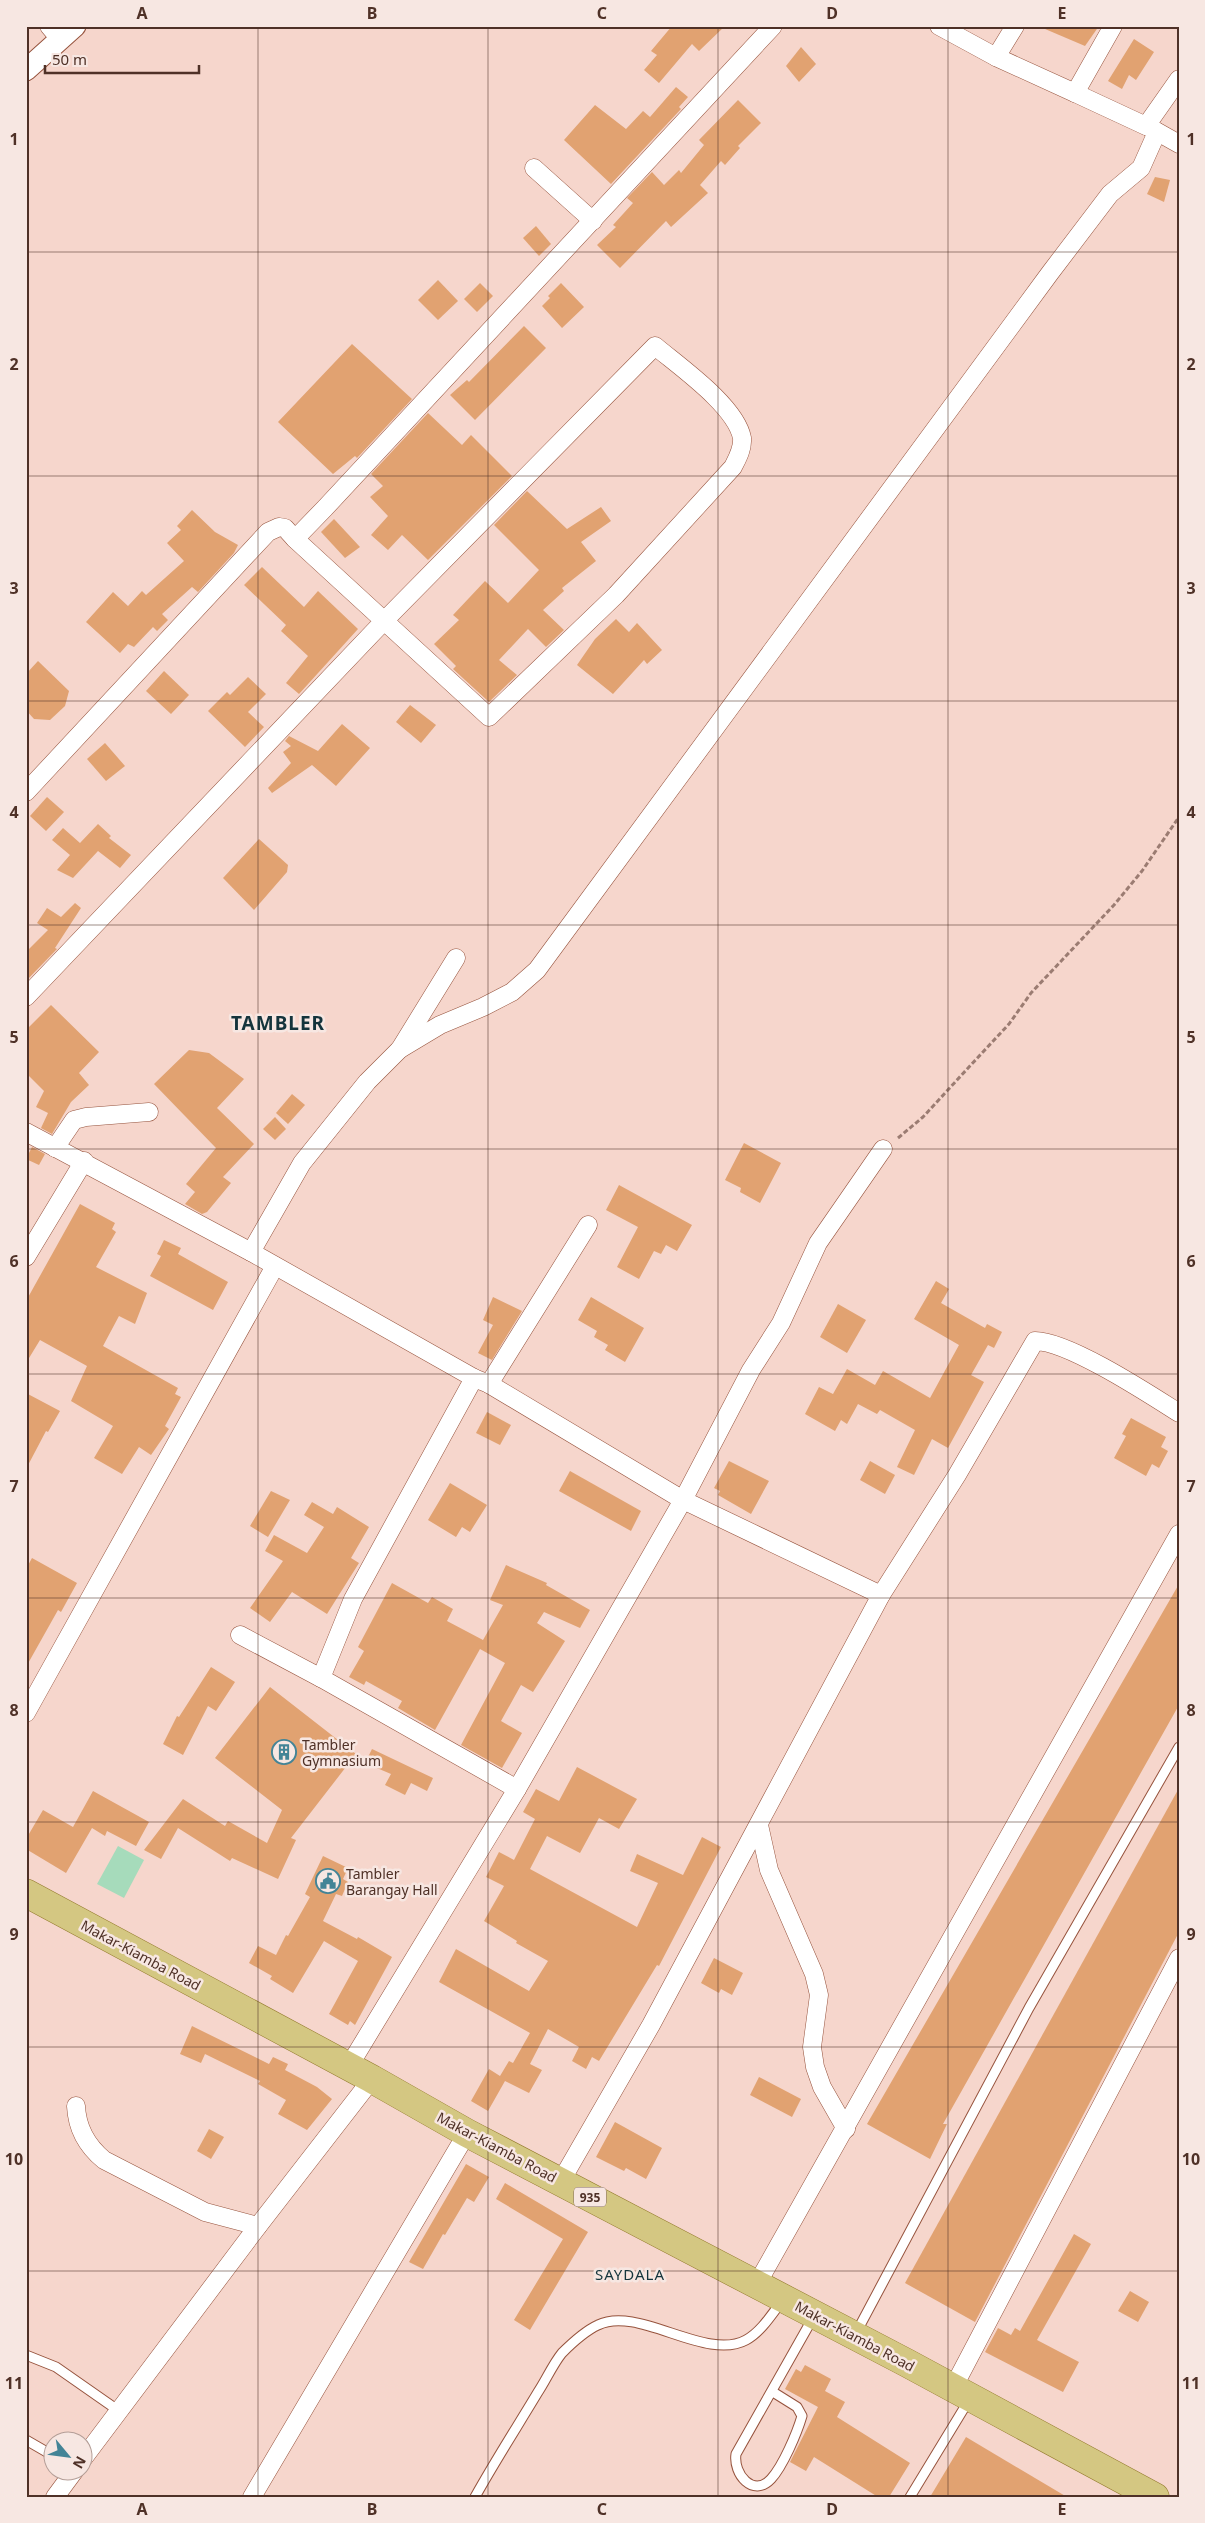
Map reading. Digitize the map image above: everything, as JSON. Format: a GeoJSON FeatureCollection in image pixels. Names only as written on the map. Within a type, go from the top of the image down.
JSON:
{"type":"FeatureCollection","features":[{"type":"Feature","properties":{"kind":"main road","name":"Makar-Kiamba Road"},"geometry":{"type":"LineString","coordinates":[[26,1893],[361,2072],[468,2133],[855,2336],[1149,2495]]}},
{"type":"Feature","properties":{"kind":"street"},"geometry":{"type":"LineString","coordinates":[[295,539],[422,407],[773,26]]}},
{"type":"Feature","properties":{"kind":"street"},"geometry":{"type":"LineString","coordinates":[[939,26],[996,57],[1151,129],[1179,144]]}},
{"type":"Feature","properties":{"kind":"street"},"geometry":{"type":"LineString","coordinates":[[996,57],[1016,26]]}},
{"type":"Feature","properties":{"kind":"street"},"geometry":{"type":"LineString","coordinates":[[1075,93],[1114,26]]}},
{"type":"Feature","properties":{"kind":"street"},"geometry":{"type":"LineString","coordinates":[[26,70],[62,31]]}},
{"type":"Feature","properties":{"kind":"street"},"geometry":{"type":"LineString","coordinates":[[400,1049],[440,1025],[483,1007],[512,992],[537,970],[1039,287],[1110,194],[1141,168],[1151,129],[1179,79]]}},
{"type":"Feature","properties":{"kind":"street"},"geometry":{"type":"LineString","coordinates":[[534,168],[593,221]]}},
{"type":"Feature","properties":{"kind":"street"},"geometry":{"type":"LineString","coordinates":[[26,792],[268,532],[279,527],[285,528],[383,622],[489,717],[616,595],[733,467],[740,454],[742,440],[738,427],[725,408],[709,392],[655,346],[383,622],[26,997]]}},
{"type":"Feature","properties":{"kind":"street"},"geometry":{"type":"LineString","coordinates":[[251,1252],[297,1172],[318,1141],[367,1082],[400,1049],[456,958]]}},
{"type":"Feature","properties":{"kind":"street"},"geometry":{"type":"LineString","coordinates":[[55,1148],[74,1120],[86,1117],[149,1112]]}},
{"type":"Feature","properties":{"kind":"street"},"geometry":{"type":"LineString","coordinates":[[26,1132],[84,1161],[251,1252],[482,1381],[683,1500],[881,1595]]}},
{"type":"Feature","properties":{"kind":"street"},"geometry":{"type":"LineString","coordinates":[[92,2447],[258,2226],[361,2072],[517,1789],[683,1500],[751,1370],[781,1323],[818,1243],[883,1149]]}},
{"type":"Feature","properties":{"kind":"street"},"geometry":{"type":"LineString","coordinates":[[26,1257],[84,1161]]}},
{"type":"Feature","properties":{"kind":"street"},"geometry":{"type":"LineString","coordinates":[[321,1678],[353,1599],[482,1381],[588,1225]]}},
{"type":"Feature","properties":{"kind":"street"},"geometry":{"type":"LineString","coordinates":[[26,1713],[275,1266]]}},
{"type":"Feature","properties":{"kind":"street"},"geometry":{"type":"LineString","coordinates":[[560,2181],[651,2026],[881,1595],[957,1476],[1035,1341],[1043,1341],[1060,1347],[1096,1364],[1179,1413]]}},
{"type":"Feature","properties":{"kind":"street"},"geometry":{"type":"LineString","coordinates":[[757,2284],[1179,1534]]}},
{"type":"Feature","properties":{"kind":"street"},"geometry":{"type":"LineString","coordinates":[[240,1635],[321,1678],[517,1789]]}},
{"type":"Feature","properties":{"kind":"street"},"geometry":{"type":"LineString","coordinates":[[759,1825],[769,1870],[814,1974],[818,1995],[812,2047],[815,2067],[822,2087],[846,2128]]}},
{"type":"Feature","properties":{"kind":"street"},"geometry":{"type":"LineString","coordinates":[[962,2393],[1179,1958]]}},
{"type":"Feature","properties":{"kind":"street"},"geometry":{"type":"LineString","coordinates":[[76,2106],[77,2121],[83,2136],[93,2151],[104,2160],[205,2212],[258,2226]]}},
{"type":"Feature","properties":{"kind":"street"},"geometry":{"type":"LineString","coordinates":[[252,2497],[468,2133]]}},
{"type":"Feature","properties":{"kind":"street"},"geometry":{"type":"LineString","coordinates":[[55,2497],[68,2480]]}},
{"type":"Feature","properties":{"kind":"lane"},"geometry":{"type":"LineString","coordinates":[[855,2336],[1024,2017],[1179,1747]]}},
{"type":"Feature","properties":{"kind":"lane"},"geometry":{"type":"LineString","coordinates":[[475,2497],[505,2444],[562,2353],[587,2330],[612,2320],[628,2321],[701,2341],[724,2344],[745,2341],[755,2334],[784,2299]]}},
{"type":"Feature","properties":{"kind":"lane"},"geometry":{"type":"LineString","coordinates":[[773,2392],[797,2407],[802,2416],[799,2427],[771,2479],[761,2485],[754,2485],[737,2473],[736,2454],[773,2392],[815,2315]]}},
{"type":"Feature","properties":{"kind":"lane"},"geometry":{"type":"LineString","coordinates":[[26,2355],[56,2367],[119,2411]]}},
{"type":"Feature","properties":{"kind":"lane"},"geometry":{"type":"LineString","coordinates":[[910,2497],[962,2393]]}},
{"type":"Feature","properties":{"kind":"lane"},"geometry":{"type":"LineString","coordinates":[[26,2440],[42,2449]]}},
{"type":"Feature","properties":{"kind":"path"},"geometry":{"type":"LineString","coordinates":[[883,1149],[923,1117],[1009,1024],[1031,993],[1069,954],[1136,878],[1179,817]]}},
{"type":"Feature","properties":{"kind":"green space"},"geometry":{"type":"Polygon","coordinates":[[[118,1846],[144,1860],[124,1898],[97,1884],[118,1846]]]}},
{"type":"Feature","properties":{"kind":"building"},"geometry":{"type":"Polygon","coordinates":[[[672,26],[725,26],[699,51],[692,44],[659,83],[644,70],[657,55],[651,51],[672,26]]]}},
{"type":"Feature","properties":{"kind":"building"},"geometry":{"type":"Polygon","coordinates":[[[1038,26],[1099,26],[1085,46],[1038,26]]]}},
{"type":"Feature","properties":{"kind":"building"},"geometry":{"type":"Polygon","coordinates":[[[1134,39],[1154,52],[1136,80],[1129,75],[1122,89],[1108,81],[1134,39]]]}},
{"type":"Feature","properties":{"kind":"building"},"geometry":{"type":"Polygon","coordinates":[[[801,47],[816,64],[799,82],[786,66],[801,47]]]}},
{"type":"Feature","properties":{"kind":"building"},"geometry":{"type":"Polygon","coordinates":[[[676,87],[688,97],[679,107],[681,109],[611,184],[564,140],[595,105],[626,129],[643,111],[650,117],[676,87]]]}},
{"type":"Feature","properties":{"kind":"building"},"geometry":{"type":"Polygon","coordinates":[[[738,100],[761,123],[738,146],[740,148],[725,165],[721,161],[700,185],[708,193],[671,227],[666,221],[620,268],[597,245],[616,227],[613,225],[633,203],[627,198],[652,172],[664,185],[679,170],[681,173],[704,145],[699,140],[738,100]]]}},
{"type":"Feature","properties":{"kind":"building"},"geometry":{"type":"Polygon","coordinates":[[[1155,177],[1170,180],[1164,202],[1147,194],[1155,177]]]}},
{"type":"Feature","properties":{"kind":"building"},"geometry":{"type":"Polygon","coordinates":[[[536,226],[551,244],[539,256],[523,238],[536,226]]]}},
{"type":"Feature","properties":{"kind":"building"},"geometry":{"type":"Polygon","coordinates":[[[438,280],[458,301],[438,320],[418,300],[438,280]]]}},
{"type":"Feature","properties":{"kind":"building"},"geometry":{"type":"Polygon","coordinates":[[[480,283],[493,296],[477,312],[464,299],[480,283]]]}},
{"type":"Feature","properties":{"kind":"building"},"geometry":{"type":"Polygon","coordinates":[[[561,283],[584,307],[562,328],[542,306],[550,298],[548,296],[561,283]]]}},
{"type":"Feature","properties":{"kind":"building"},"geometry":{"type":"Polygon","coordinates":[[[524,326],[546,348],[475,420],[450,395],[467,380],[469,382],[524,326]]]}},
{"type":"Feature","properties":{"kind":"building"},"geometry":{"type":"Polygon","coordinates":[[[352,344],[412,399],[357,458],[355,456],[333,474],[278,422],[352,344]]]}},
{"type":"Feature","properties":{"kind":"building"},"geometry":{"type":"Polygon","coordinates":[[[428,413],[462,445],[471,435],[512,476],[428,560],[402,535],[388,550],[371,535],[388,516],[370,497],[383,486],[371,474],[428,413]]]}},
{"type":"Feature","properties":{"kind":"building"},"geometry":{"type":"Polygon","coordinates":[[[527,491],[567,529],[601,507],[611,521],[581,542],[596,561],[562,588],[564,591],[543,610],[564,630],[546,647],[528,629],[499,660],[517,675],[489,702],[453,669],[456,666],[434,644],[459,620],[453,615],[485,581],[508,603],[539,570],[494,525],[527,491]]]}},
{"type":"Feature","properties":{"kind":"building"},"geometry":{"type":"Polygon","coordinates":[[[192,510],[215,532],[238,545],[234,553],[198,592],[192,587],[162,614],[168,620],[157,631],[153,627],[134,647],[128,644],[120,653],[86,622],[113,592],[128,606],[142,591],[146,595],[184,561],[167,543],[181,530],[177,526],[192,510]]]}},
{"type":"Feature","properties":{"kind":"building"},"geometry":{"type":"Polygon","coordinates":[[[334,519],[360,547],[345,558],[321,532],[334,519]]]}},
{"type":"Feature","properties":{"kind":"building"},"geometry":{"type":"Polygon","coordinates":[[[262,567],[304,607],[318,591],[358,629],[299,694],[286,683],[308,656],[281,631],[286,625],[244,585],[262,567]]]}},
{"type":"Feature","properties":{"kind":"building"},"geometry":{"type":"Polygon","coordinates":[[[616,619],[629,632],[637,623],[662,650],[647,664],[644,660],[613,694],[577,665],[595,639],[616,619]]]}},
{"type":"Feature","properties":{"kind":"building"},"geometry":{"type":"Polygon","coordinates":[[[38,661],[69,691],[65,706],[50,720],[34,719],[26,710],[26,674],[38,661]]]}},
{"type":"Feature","properties":{"kind":"building"},"geometry":{"type":"Polygon","coordinates":[[[164,671],[189,695],[171,714],[146,691],[164,671]]]}},
{"type":"Feature","properties":{"kind":"building"},"geometry":{"type":"Polygon","coordinates":[[[248,677],[266,694],[248,712],[264,727],[245,747],[208,711],[227,692],[230,695],[248,677]]]}},
{"type":"Feature","properties":{"kind":"building"},"geometry":{"type":"Polygon","coordinates":[[[410,705],[436,725],[421,743],[396,722],[410,705]]]}},
{"type":"Feature","properties":{"kind":"building"},"geometry":{"type":"Polygon","coordinates":[[[342,724],[370,748],[336,786],[312,765],[272,793],[268,788],[291,763],[283,752],[291,746],[285,741],[289,736],[318,751],[342,724]]]}},
{"type":"Feature","properties":{"kind":"building"},"geometry":{"type":"Polygon","coordinates":[[[105,743],[125,766],[106,781],[87,759],[105,743]]]}},
{"type":"Feature","properties":{"kind":"building"},"geometry":{"type":"Polygon","coordinates":[[[47,797],[64,812],[46,831],[30,816],[47,797]]]}},
{"type":"Feature","properties":{"kind":"building"},"geometry":{"type":"Polygon","coordinates":[[[98,824],[111,836],[109,838],[131,855],[120,868],[98,851],[73,878],[57,870],[70,855],[52,840],[63,828],[80,843],[98,824]]]}},
{"type":"Feature","properties":{"kind":"building"},"geometry":{"type":"Polygon","coordinates":[[[259,839],[288,865],[287,872],[254,910],[223,878],[259,839]]]}},
{"type":"Feature","properties":{"kind":"building"},"geometry":{"type":"Polygon","coordinates":[[[75,903],[81,908],[55,948],[57,949],[26,981],[26,952],[48,930],[37,923],[47,908],[61,917],[75,903]]]}},
{"type":"Feature","properties":{"kind":"building"},"geometry":{"type":"Polygon","coordinates":[[[51,1005],[99,1052],[79,1073],[89,1085],[71,1102],[52,1134],[41,1128],[48,1113],[36,1107],[44,1091],[26,1073],[26,1030],[51,1005]]]}},
{"type":"Feature","properties":{"kind":"building"},"geometry":{"type":"Polygon","coordinates":[[[189,1050],[209,1053],[244,1079],[217,1108],[254,1144],[223,1177],[231,1183],[207,1212],[202,1214],[185,1204],[195,1192],[186,1184],[216,1148],[154,1084],[189,1050]]]}},
{"type":"Feature","properties":{"kind":"building"},"geometry":{"type":"Polygon","coordinates":[[[292,1094],[305,1105],[288,1124],[276,1113],[292,1094]]]}},
{"type":"Feature","properties":{"kind":"building"},"geometry":{"type":"Polygon","coordinates":[[[275,1117],[286,1129],[275,1140],[263,1129],[275,1117]]]}},
{"type":"Feature","properties":{"kind":"building"},"geometry":{"type":"Polygon","coordinates":[[[744,1143],[781,1163],[760,1203],[740,1192],[741,1188],[725,1180],[744,1143]]]}},
{"type":"Feature","properties":{"kind":"building"},"geometry":{"type":"Polygon","coordinates":[[[32,1147],[45,1154],[39,1165],[26,1159],[32,1147]]]}},
{"type":"Feature","properties":{"kind":"building"},"geometry":{"type":"Polygon","coordinates":[[[619,1185],[692,1225],[677,1251],[666,1245],[661,1254],[654,1251],[639,1279],[617,1267],[638,1227],[606,1210],[619,1185]]]}},
{"type":"Feature","properties":{"kind":"building"},"geometry":{"type":"Polygon","coordinates":[[[80,1204],[115,1223],[112,1229],[116,1232],[96,1267],[147,1293],[135,1324],[119,1316],[103,1346],[178,1388],[175,1394],[181,1397],[165,1426],[169,1429],[151,1455],[139,1447],[122,1474],[94,1458],[113,1426],[71,1401],[87,1366],[40,1340],[26,1363],[26,1301],[80,1204]]]}},
{"type":"Feature","properties":{"kind":"building"},"geometry":{"type":"Polygon","coordinates":[[[164,1240],[181,1248],[178,1254],[228,1282],[213,1310],[150,1276],[161,1256],[157,1254],[164,1240]]]}},
{"type":"Feature","properties":{"kind":"building"},"geometry":{"type":"Polygon","coordinates":[[[936,1281],[949,1289],[941,1303],[985,1328],[987,1324],[1002,1332],[994,1348],[988,1345],[971,1375],[984,1382],[948,1448],[932,1439],[914,1475],[897,1467],[915,1430],[880,1410],[877,1414],[858,1404],[847,1424],[841,1420],[835,1431],[805,1414],[819,1387],[833,1394],[847,1369],[875,1385],[883,1371],[930,1398],[959,1345],[914,1319],[936,1281]]]}},
{"type":"Feature","properties":{"kind":"building"},"geometry":{"type":"Polygon","coordinates":[[[493,1297],[522,1311],[492,1360],[478,1353],[493,1325],[483,1320],[493,1297]]]}},
{"type":"Feature","properties":{"kind":"building"},"geometry":{"type":"Polygon","coordinates":[[[591,1297],[644,1328],[625,1362],[605,1350],[608,1345],[594,1337],[597,1331],[578,1320],[591,1297]]]}},
{"type":"Feature","properties":{"kind":"building"},"geometry":{"type":"Polygon","coordinates":[[[838,1304],[866,1320],[847,1353],[820,1337],[838,1304]]]}},
{"type":"Feature","properties":{"kind":"building"},"geometry":{"type":"Polygon","coordinates":[[[26,1393],[60,1411],[48,1432],[46,1431],[26,1469],[26,1393]]]}},
{"type":"Feature","properties":{"kind":"building"},"geometry":{"type":"Polygon","coordinates":[[[487,1412],[511,1425],[500,1445],[476,1433],[487,1412]]]}},
{"type":"Feature","properties":{"kind":"building"},"geometry":{"type":"Polygon","coordinates":[[[1131,1418],[1166,1437],[1161,1447],[1168,1451],[1159,1468],[1152,1464],[1146,1476],[1114,1458],[1126,1436],[1122,1434],[1131,1418]]]}},
{"type":"Feature","properties":{"kind":"building"},"geometry":{"type":"Polygon","coordinates":[[[729,1461],[769,1481],[751,1514],[718,1495],[720,1491],[714,1488],[729,1461]]]}},
{"type":"Feature","properties":{"kind":"building"},"geometry":{"type":"Polygon","coordinates":[[[870,1461],[895,1475],[885,1494],[860,1480],[870,1461]]]}},
{"type":"Feature","properties":{"kind":"building"},"geometry":{"type":"Polygon","coordinates":[[[570,1471],[641,1511],[631,1531],[559,1491],[570,1471]]]}},
{"type":"Feature","properties":{"kind":"building"},"geometry":{"type":"Polygon","coordinates":[[[450,1483],[487,1505],[470,1532],[462,1527],[456,1537],[428,1520],[450,1483]]]}},
{"type":"Feature","properties":{"kind":"building"},"geometry":{"type":"Polygon","coordinates":[[[271,1491],[290,1500],[268,1537],[250,1526],[271,1491]]]}},
{"type":"Feature","properties":{"kind":"building"},"geometry":{"type":"Polygon","coordinates":[[[312,1502],[333,1514],[337,1507],[369,1527],[351,1558],[359,1563],[327,1614],[292,1592],[270,1622],[250,1608],[283,1561],[265,1551],[274,1535],[307,1553],[324,1527],[304,1515],[312,1502]]]}},
{"type":"Feature","properties":{"kind":"building"},"geometry":{"type":"Polygon","coordinates":[[[32,1558],[77,1583],[61,1612],[58,1610],[26,1667],[26,1569],[32,1558]]]}},
{"type":"Feature","properties":{"kind":"building"},"geometry":{"type":"Polygon","coordinates":[[[506,1565],[547,1583],[546,1585],[590,1610],[580,1628],[544,1612],[537,1623],[565,1641],[533,1692],[521,1685],[501,1721],[522,1733],[502,1768],[461,1745],[505,1663],[480,1649],[435,1730],[398,1708],[402,1701],[366,1681],[364,1685],[349,1677],[364,1651],[358,1647],[392,1583],[428,1603],[432,1597],[453,1609],[447,1621],[483,1640],[503,1605],[490,1600],[506,1565]]]}},
{"type":"Feature","properties":{"kind":"building"},"geometry":{"type":"Polygon","coordinates":[[[1179,1584],[1179,1705],[943,2124],[947,2124],[930,2159],[867,2124],[1179,1584]]]}},
{"type":"Feature","properties":{"kind":"building"},"geometry":{"type":"Polygon","coordinates":[[[211,1667],[235,1682],[216,1711],[208,1706],[183,1755],[163,1744],[177,1716],[179,1717],[211,1667]]]}},
{"type":"Feature","properties":{"kind":"building","name":"Tambler Gymnasium"},"geometry":{"type":"Polygon","coordinates":[[[270,1687],[356,1754],[291,1838],[296,1840],[278,1879],[232,1858],[230,1861],[178,1828],[161,1859],[144,1850],[183,1799],[225,1826],[228,1821],[267,1843],[282,1810],[215,1758],[270,1687]]]}},
{"type":"Feature","properties":{"kind":"building"},"geometry":{"type":"Polygon","coordinates":[[[372,1749],[433,1778],[427,1791],[411,1783],[405,1795],[385,1785],[391,1774],[365,1763],[372,1749]]]}},
{"type":"Feature","properties":{"kind":"building"},"geometry":{"type":"Polygon","coordinates":[[[577,1767],[637,1799],[619,1829],[599,1818],[580,1853],[547,1836],[530,1869],[637,1927],[658,1883],[630,1871],[637,1854],[683,1875],[702,1837],[721,1847],[659,1966],[657,1965],[599,2061],[592,2057],[586,2069],[572,2061],[579,2047],[548,2029],[530,2064],[542,2070],[529,2093],[505,2081],[488,2111],[471,2101],[489,2069],[500,2076],[509,2061],[513,2063],[530,2033],[439,1982],[456,1949],[529,1991],[548,1961],[516,1943],[517,1941],[484,1921],[504,1886],[486,1877],[499,1852],[514,1860],[535,1819],[523,1812],[536,1789],[559,1801],[577,1767]]]}},
{"type":"Feature","properties":{"kind":"building"},"geometry":{"type":"Polygon","coordinates":[[[1179,1788],[1179,1932],[975,2322],[905,2283],[1179,1788]]]}},
{"type":"Feature","properties":{"kind":"building"},"geometry":{"type":"Polygon","coordinates":[[[93,1791],[149,1822],[136,1846],[107,1831],[105,1836],[92,1828],[66,1873],[26,1849],[26,1839],[43,1810],[73,1827],[93,1791]]]}},
{"type":"Feature","properties":{"kind":"building"},"geometry":{"type":"Polygon","coordinates":[[[323,1856],[348,1868],[343,1879],[348,1882],[342,1896],[336,1894],[323,1921],[357,1939],[358,1937],[392,1957],[355,2025],[350,2021],[348,2025],[329,2014],[358,1961],[324,1941],[293,1993],[270,1979],[272,1976],[249,1963],[258,1946],[276,1955],[310,1897],[305,1894],[323,1856]]]}},
{"type":"Feature","properties":{"kind":"building"},"geometry":{"type":"Polygon","coordinates":[[[714,1958],[743,1973],[732,1995],[721,1989],[719,1993],[701,1983],[714,1958]]]}},
{"type":"Feature","properties":{"kind":"building"},"geometry":{"type":"Polygon","coordinates":[[[192,2026],[269,2064],[273,2057],[288,2064],[285,2070],[317,2087],[332,2099],[307,2130],[278,2114],[286,2100],[258,2084],[260,2081],[205,2054],[201,2063],[180,2054],[192,2026]]]}},
{"type":"Feature","properties":{"kind":"building"},"geometry":{"type":"Polygon","coordinates":[[[759,2077],[801,2099],[792,2117],[750,2095],[759,2077]]]}},
{"type":"Feature","properties":{"kind":"building"},"geometry":{"type":"Polygon","coordinates":[[[615,2122],[662,2148],[646,2179],[626,2168],[624,2171],[596,2157],[615,2122]]]}},
{"type":"Feature","properties":{"kind":"building"},"geometry":{"type":"Polygon","coordinates":[[[209,2129],[224,2137],[211,2159],[197,2151],[209,2129]]]}},
{"type":"Feature","properties":{"kind":"building"},"geometry":{"type":"Polygon","coordinates":[[[466,2164],[489,2177],[474,2202],[467,2198],[423,2269],[409,2262],[466,2164]]]}},
{"type":"Feature","properties":{"kind":"building"},"geometry":{"type":"Polygon","coordinates":[[[505,2183],[588,2232],[530,2330],[514,2320],[563,2239],[496,2199],[505,2183]]]}},
{"type":"Feature","properties":{"kind":"building"},"geometry":{"type":"Polygon","coordinates":[[[1074,2234],[1091,2244],[1037,2340],[1079,2362],[1063,2392],[985,2352],[998,2328],[1011,2335],[1015,2328],[1020,2331],[1074,2234]]]}},
{"type":"Feature","properties":{"kind":"building"},"geometry":{"type":"Polygon","coordinates":[[[1130,2291],[1149,2302],[1138,2322],[1118,2311],[1130,2291]]]}},
{"type":"Feature","properties":{"kind":"building"},"geometry":{"type":"Polygon","coordinates":[[[805,2365],[831,2379],[825,2391],[845,2402],[837,2417],[910,2463],[889,2497],[878,2497],[814,2457],[806,2471],[790,2462],[818,2407],[785,2389],[796,2369],[801,2372],[805,2365]]]}},
{"type":"Feature","properties":{"kind":"building"},"geometry":{"type":"Polygon","coordinates":[[[966,2437],[1067,2497],[930,2497],[966,2437]]]}},
{"type":"Feature","properties":{"kind":"place","name":"Tambler Gymnasium"},"geometry":{"type":"Point","coordinates":[284,1752]}},
{"type":"Feature","properties":{"kind":"place","name":"Tambler Barangay Hall"},"geometry":{"type":"Point","coordinates":[328,1881]}},
{"type":"Feature","properties":{"kind":"district","name":"TAMBLER"},"geometry":{"type":"Point","coordinates":[278,1023]}},
{"type":"Feature","properties":{"kind":"district","name":"SAYDALA"},"geometry":{"type":"Point","coordinates":[630,2274]}}]}
